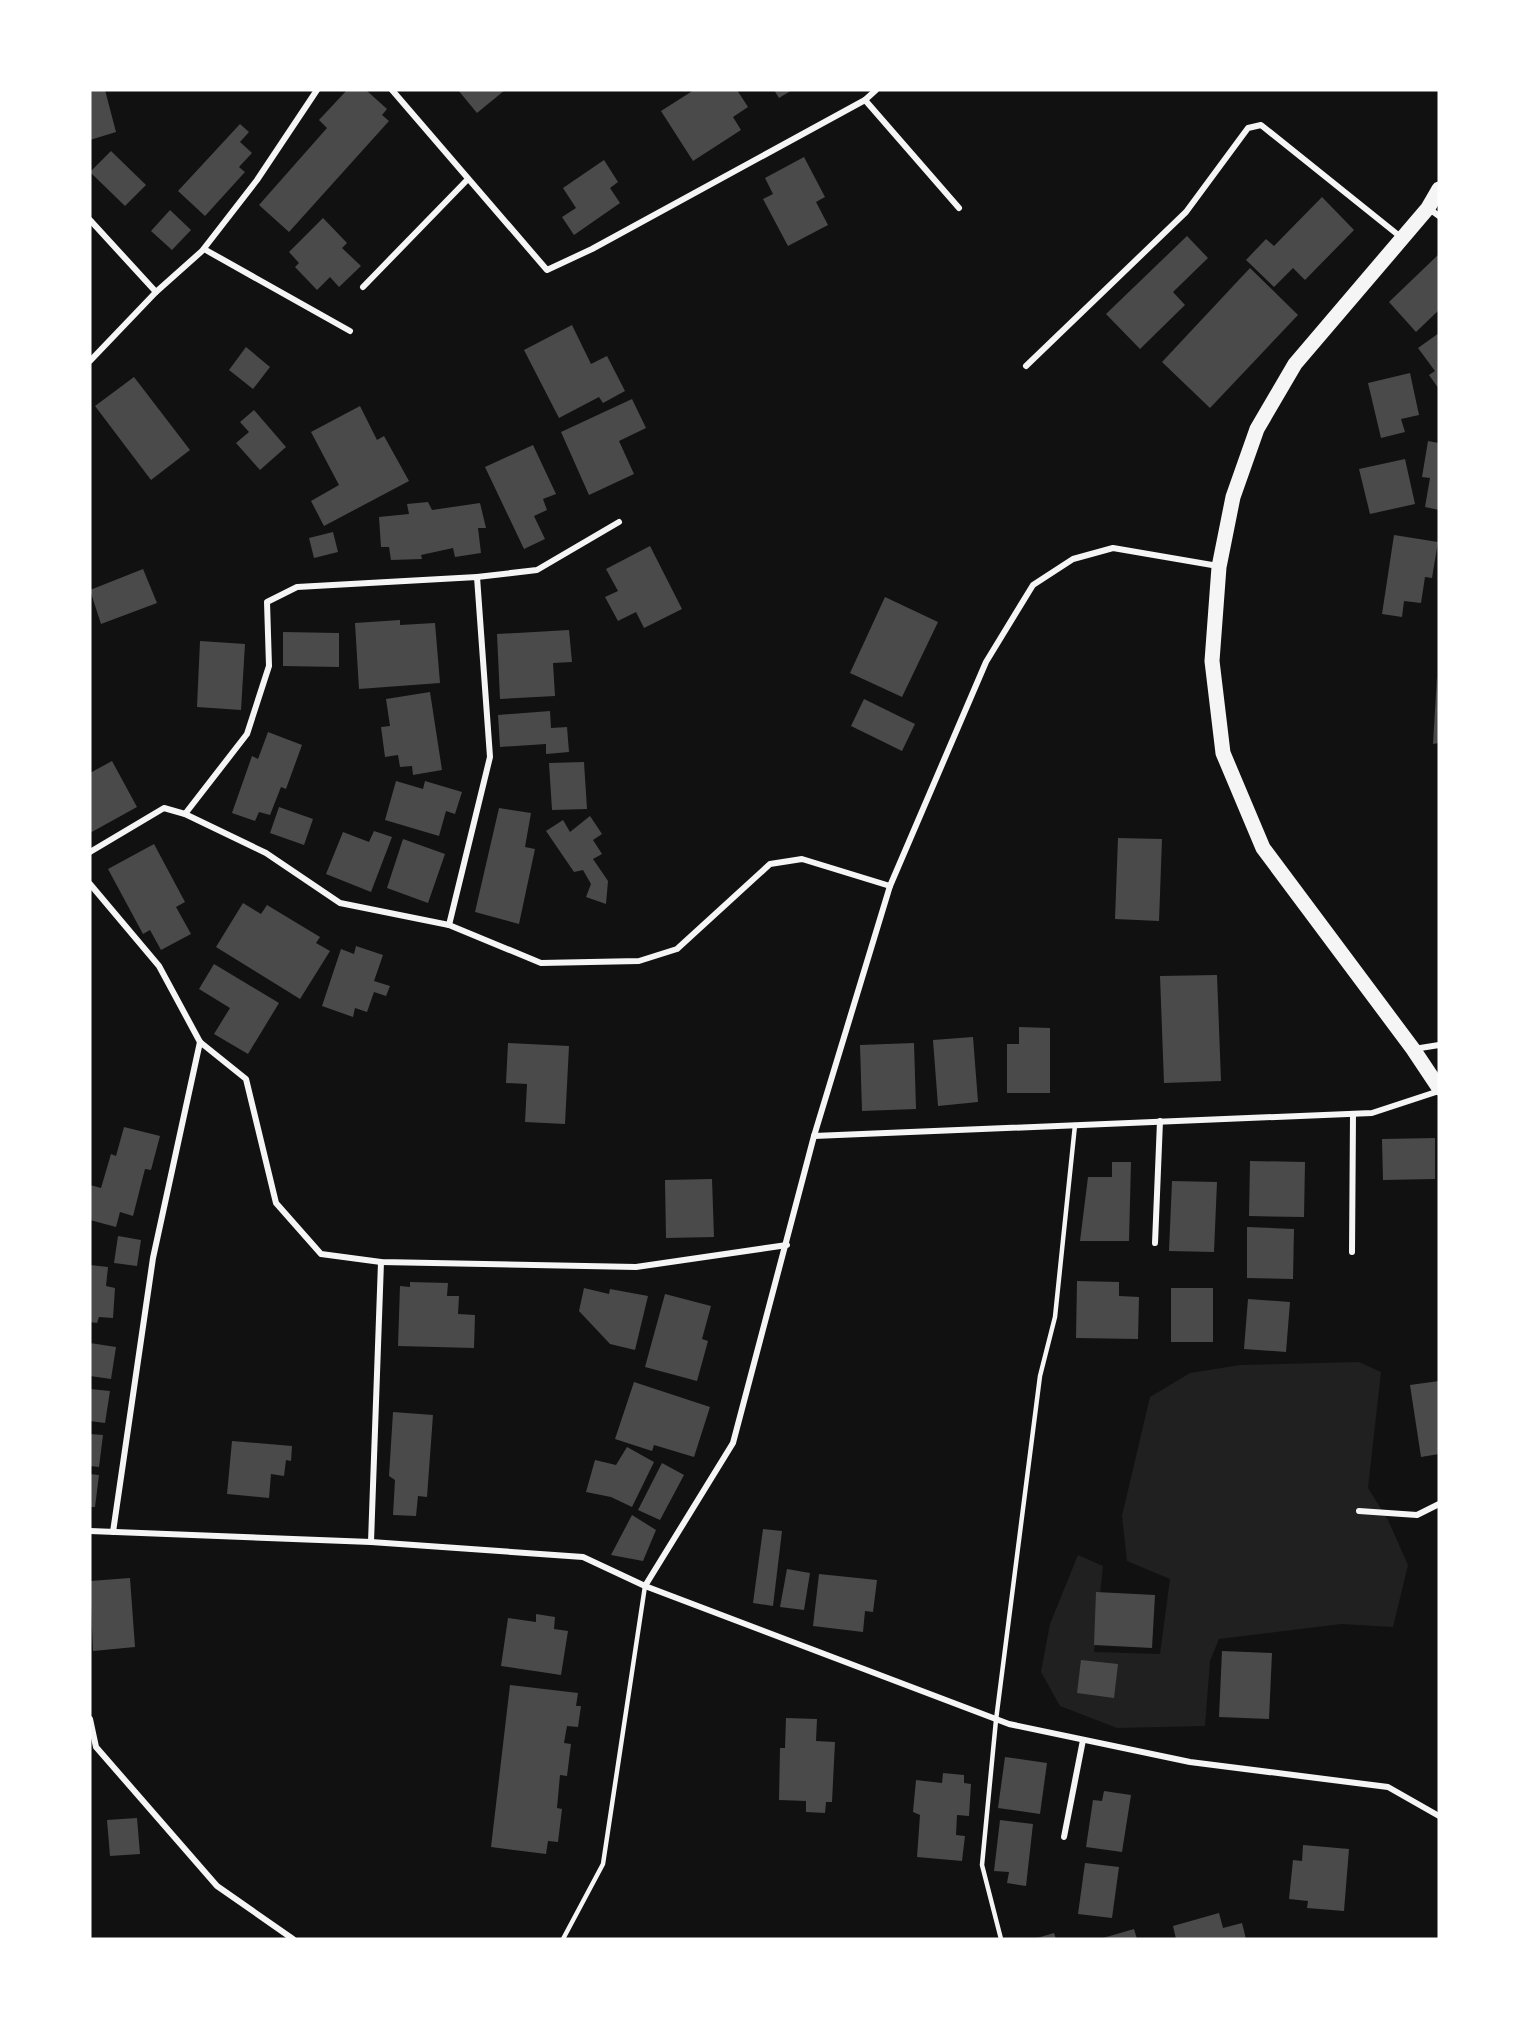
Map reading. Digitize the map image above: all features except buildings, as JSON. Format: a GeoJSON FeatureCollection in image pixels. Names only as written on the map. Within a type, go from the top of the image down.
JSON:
{"type":"FeatureCollection","features":[{"type":"Feature","properties":{"kind":"main road"},"geometry":{"type":"LineString","coordinates":[[1439,189],[1434,212],[1402,238],[1295,364],[1257,429],[1233,497],[1219,567],[1212,661],[1223,753],[1263,848],[1413,1049],[1439,1089]]}},
{"type":"Feature","properties":{"kind":"street"},"geometry":{"type":"LineString","coordinates":[[90,361],[156,292],[204,249],[257,180],[317,90]]}},
{"type":"Feature","properties":{"kind":"street"},"geometry":{"type":"LineString","coordinates":[[392,90],[547,270],[592,249],[865,100],[876,90]]}},
{"type":"Feature","properties":{"kind":"street"},"geometry":{"type":"LineString","coordinates":[[865,100],[959,208]]}},
{"type":"Feature","properties":{"kind":"street"},"geometry":{"type":"LineString","coordinates":[[1026,366],[1186,212],[1248,128],[1261,125],[1402,238]]}},
{"type":"Feature","properties":{"kind":"street"},"geometry":{"type":"LineString","coordinates":[[363,287],[468,179]]}},
{"type":"Feature","properties":{"kind":"street"},"geometry":{"type":"LineString","coordinates":[[90,220],[156,292]]}},
{"type":"Feature","properties":{"kind":"street"},"geometry":{"type":"LineString","coordinates":[[204,249],[350,331]]}},
{"type":"Feature","properties":{"kind":"street"},"geometry":{"type":"LineString","coordinates":[[185,814],[247,734],[269,666],[267,602],[297,587],[477,578],[537,570],[619,522]]}},
{"type":"Feature","properties":{"kind":"street"},"geometry":{"type":"LineString","coordinates":[[645,1586],[733,1443],[814,1136],[890,886],[986,662],[1033,585],[1073,559],[1113,548],[1219,567]]}},
{"type":"Feature","properties":{"kind":"street"},"geometry":{"type":"LineString","coordinates":[[449,925],[490,757],[477,578]]}},
{"type":"Feature","properties":{"kind":"street"},"geometry":{"type":"LineString","coordinates":[[90,852],[164,808],[185,814],[266,853],[340,903],[449,925],[541,963],[639,961],[677,949],[770,864],[802,859],[890,886]]}},
{"type":"Feature","properties":{"kind":"street"},"geometry":{"type":"LineString","coordinates":[[90,884],[159,966],[200,1042],[246,1079],[276,1203],[321,1254],[381,1263],[636,1267],[787,1245]]}},
{"type":"Feature","properties":{"kind":"street"},"geometry":{"type":"LineString","coordinates":[[113,1532],[153,1258],[200,1042]]}},
{"type":"Feature","properties":{"kind":"street"},"geometry":{"type":"LineString","coordinates":[[1413,1049],[1439,1045]]}},
{"type":"Feature","properties":{"kind":"street"},"geometry":{"type":"LineString","coordinates":[[814,1136],[1372,1113],[1439,1089]]}},
{"type":"Feature","properties":{"kind":"street"},"geometry":{"type":"LineString","coordinates":[[1352,1252],[1353,1114]]}},
{"type":"Feature","properties":{"kind":"street"},"geometry":{"type":"LineString","coordinates":[[1155,1243],[1160,1121]]}},
{"type":"Feature","properties":{"kind":"street"},"geometry":{"type":"LineString","coordinates":[[371,1542],[381,1263]]}},
{"type":"Feature","properties":{"kind":"street"},"geometry":{"type":"LineString","coordinates":[[1359,1511],[1417,1515],[1439,1504]]}},
{"type":"Feature","properties":{"kind":"street"},"geometry":{"type":"LineString","coordinates":[[90,1531],[371,1542],[583,1557],[645,1586],[996,1720],[1190,1762],[1388,1787],[1439,1816]]}},
{"type":"Feature","properties":{"kind":"street"},"geometry":{"type":"LineString","coordinates":[[90,1719],[96,1747],[217,1886],[293,1939]]}},
{"type":"Feature","properties":{"kind":"street"},"geometry":{"type":"LineString","coordinates":[[1064,1837],[1083,1740]]}},
{"type":"Feature","properties":{"kind":"lane"},"geometry":{"type":"LineString","coordinates":[[1001,1939],[982,1865],[996,1720],[1040,1376],[1055,1317],[1075,1125]]}},
{"type":"Feature","properties":{"kind":"lane"},"geometry":{"type":"LineString","coordinates":[[563,1939],[603,1864],[645,1586]]}},
{"type":"Feature","properties":{"kind":"shaded area"},"geometry":{"type":"Polygon","coordinates":[[[1359,1362],[1381,1372],[1368,1488],[1388,1520],[1408,1565],[1393,1627],[1341,1624],[1219,1639],[1210,1661],[1205,1726],[1117,1728],[1060,1706],[1041,1672],[1050,1624],[1078,1555],[1103,1566],[1094,1652],[1160,1654],[1170,1579],[1127,1561],[1122,1516],[1150,1397],[1190,1373],[1240,1365],[1359,1362]]]}}]}
